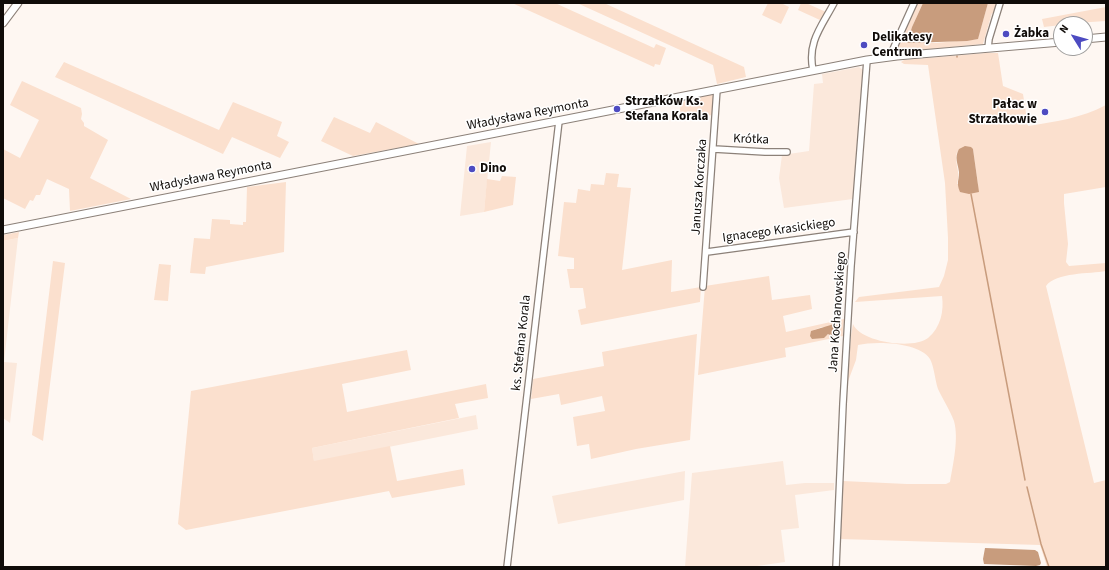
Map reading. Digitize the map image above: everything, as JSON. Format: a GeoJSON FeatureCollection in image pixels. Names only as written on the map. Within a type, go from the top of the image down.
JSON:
{"type":"FeatureCollection","features":[{"type":"Feature","properties":{"kind":"street"},"geometry":{"type":"LineString","coordinates":[[3,23],[18,3]]}},
{"type":"Feature","properties":{"kind":"street"},"geometry":{"type":"LineString","coordinates":[[813,70],[811,62],[814,40],[820,26],[834,3]]}},
{"type":"Feature","properties":{"kind":"street"},"geometry":{"type":"LineString","coordinates":[[890,56],[914,3]]}},
{"type":"Feature","properties":{"kind":"street"},"geometry":{"type":"LineString","coordinates":[[988,48],[989,39],[1000,3]]}},
{"type":"Feature","properties":{"kind":"street"},"geometry":{"type":"LineString","coordinates":[[1093,38],[1106,37]]}},
{"type":"Feature","properties":{"kind":"street","name":"Władysława Reymonta"},"geometry":{"type":"LineString","coordinates":[[3,230],[867,60],[890,56],[1053,43]]}},
{"type":"Feature","properties":{"kind":"street","name":"Jana Kochanowskiego"},"geometry":{"type":"LineString","coordinates":[[836,567],[843,404],[867,60]]}},
{"type":"Feature","properties":{"kind":"street","name":"Janusza Korczaka"},"geometry":{"type":"LineString","coordinates":[[703,287],[714,150],[717,89]]}},
{"type":"Feature","properties":{"kind":"street","name":"ks. Stefana Korala"},"geometry":{"type":"LineString","coordinates":[[507,567],[559,121]]}},
{"type":"Feature","properties":{"kind":"street","name":"Krótka"},"geometry":{"type":"LineString","coordinates":[[714,150],[787,152]]}},
{"type":"Feature","properties":{"kind":"street","name":"Ignacego Krasickiego"},"geometry":{"type":"LineString","coordinates":[[706,252],[854,232]]}},
{"type":"Feature","properties":{"kind":"shaded area"},"geometry":{"type":"Polygon","coordinates":[[[512,3],[555,3],[654,48],[656,44],[666,48],[660,65],[655,64],[654,67],[512,3]]]}},
{"type":"Feature","properties":{"kind":"shaded area"},"geometry":{"type":"Polygon","coordinates":[[[577,3],[604,3],[744,67],[746,77],[717,84],[713,65],[577,3]]]}},
{"type":"Feature","properties":{"kind":"shaded area"},"geometry":{"type":"Polygon","coordinates":[[[768,3],[781,3],[789,7],[781,24],[762,15],[768,3]]]}},
{"type":"Feature","properties":{"kind":"shaded area"},"geometry":{"type":"Polygon","coordinates":[[[801,3],[806,3],[826,12],[820,20],[798,10],[801,3]]]}},
{"type":"Feature","properties":{"kind":"shaded area"},"geometry":{"type":"Polygon","coordinates":[[[915,3],[923,3],[907,42],[936,43],[977,39],[988,3],[998,3],[995,14],[992,13],[983,44],[901,52],[896,46],[915,3]]]}},
{"type":"Feature","properties":{"kind":"shaded area"},"geometry":{"type":"Polygon","coordinates":[[[923,3],[988,3],[978,39],[967,41],[907,43],[912,27],[923,3]]]}},
{"type":"Feature","properties":{"kind":"shaded area"},"geometry":{"type":"Polygon","coordinates":[[[1106,7],[1106,21],[1093,22],[1093,16],[1058,16],[1106,7]]]}},
{"type":"Feature","properties":{"kind":"shaded area"},"geometry":{"type":"Polygon","coordinates":[[[1053,17],[1053,26],[1044,27],[1042,19],[1053,17]]]}},
{"type":"Feature","properties":{"kind":"shaded area"},"geometry":{"type":"Polygon","coordinates":[[[998,53],[1003,86],[1023,94],[1028,126],[1078,116],[1106,105],[1106,187],[1064,194],[1064,203],[1068,244],[1066,262],[1069,266],[1106,263],[1106,271],[1074,274],[1057,278],[1046,286],[1094,483],[1106,480],[1106,567],[1047,567],[1040,545],[840,539],[843,481],[946,484],[950,482],[955,452],[956,436],[954,421],[938,389],[930,359],[924,353],[917,349],[897,344],[875,343],[858,345],[856,360],[847,384],[853,324],[858,330],[876,340],[900,344],[921,342],[928,338],[936,329],[942,313],[942,296],[855,302],[859,297],[939,287],[944,276],[948,260],[945,183],[928,65],[904,64],[901,62],[904,60],[998,53]],[[973,149],[957,152],[957,184],[978,185],[973,149]]]}},
{"type":"Feature","properties":{"kind":"shaded area"},"geometry":{"type":"Polygon","coordinates":[[[64,62],[219,130],[233,102],[282,122],[277,136],[289,142],[280,158],[232,137],[223,154],[55,77],[64,62]]]}},
{"type":"Feature","properties":{"kind":"shaded area"},"geometry":{"type":"Polygon","coordinates":[[[859,67],[863,70],[853,199],[784,208],[779,178],[782,155],[809,151],[814,84],[823,83],[822,74],[859,67]]]}},
{"type":"Feature","properties":{"kind":"shaded area"},"geometry":{"type":"Polygon","coordinates":[[[22,81],[81,108],[81,119],[84,126],[108,140],[90,178],[131,199],[70,211],[69,189],[47,179],[40,195],[36,195],[33,201],[30,200],[25,209],[3,198],[3,149],[20,158],[39,120],[10,105],[22,81]]]}},
{"type":"Feature","properties":{"kind":"shaded area"},"geometry":{"type":"Polygon","coordinates":[[[711,94],[715,96],[714,115],[679,117],[681,102],[711,94]]]}},
{"type":"Feature","properties":{"kind":"shaded area"},"geometry":{"type":"Polygon","coordinates":[[[334,117],[370,133],[376,122],[419,144],[353,156],[321,141],[334,117]]]}},
{"type":"Feature","properties":{"kind":"shaded area"},"geometry":{"type":"Polygon","coordinates":[[[491,142],[484,212],[460,216],[467,146],[491,142]]]}},
{"type":"Feature","properties":{"kind":"shaded area"},"geometry":{"type":"Polygon","coordinates":[[[965,146],[973,149],[979,192],[969,194],[960,192],[958,184],[959,172],[957,155],[959,149],[965,146]]]}},
{"type":"Feature","properties":{"kind":"shaded area"},"geometry":{"type":"Polygon","coordinates":[[[606,173],[619,174],[617,187],[631,188],[622,270],[672,260],[671,292],[701,287],[700,302],[581,325],[578,310],[586,308],[583,288],[570,288],[567,269],[574,269],[574,258],[558,256],[564,202],[576,203],[578,189],[590,191],[591,184],[604,185],[606,173]]]}},
{"type":"Feature","properties":{"kind":"shaded area"},"geometry":{"type":"Polygon","coordinates":[[[502,176],[516,177],[513,205],[484,212],[487,179],[500,181],[502,176]]]}},
{"type":"Feature","properties":{"kind":"shaded area"},"geometry":{"type":"Polygon","coordinates":[[[286,182],[284,252],[206,267],[205,274],[190,273],[194,238],[210,239],[212,219],[230,220],[230,224],[243,225],[243,222],[246,222],[247,187],[286,182]]]}},
{"type":"Feature","properties":{"kind":"shaded area"},"geometry":{"type":"Polygon","coordinates":[[[19,232],[18,238],[3,241],[3,235],[19,232]]]}},
{"type":"Feature","properties":{"kind":"shaded area"},"geometry":{"type":"Polygon","coordinates":[[[18,238],[4,362],[17,363],[10,423],[3,418],[3,241],[18,238]]]}},
{"type":"Feature","properties":{"kind":"shaded area"},"geometry":{"type":"Polygon","coordinates":[[[53,261],[65,263],[43,441],[32,435],[53,261]]]}},
{"type":"Feature","properties":{"kind":"shaded area"},"geometry":{"type":"Polygon","coordinates":[[[159,264],[171,265],[168,301],[154,300],[159,264]]]}},
{"type":"Feature","properties":{"kind":"shaded area"},"geometry":{"type":"Polygon","coordinates":[[[769,276],[772,300],[810,295],[812,309],[783,316],[786,332],[844,319],[843,336],[785,348],[786,357],[698,375],[705,286],[769,276]],[[822,327],[814,330],[831,336],[839,333],[839,327],[822,327]]]}},
{"type":"Feature","properties":{"kind":"shaded area"},"geometry":{"type":"Polygon","coordinates":[[[834,324],[839,327],[839,334],[831,336],[828,334],[824,338],[812,339],[810,336],[811,331],[834,324]]]}},
{"type":"Feature","properties":{"kind":"shaded area"},"geometry":{"type":"Polygon","coordinates":[[[697,334],[690,440],[636,449],[591,459],[589,444],[577,446],[573,417],[605,411],[602,396],[561,405],[559,394],[531,399],[533,379],[604,366],[602,352],[697,334]]]}},
{"type":"Feature","properties":{"kind":"shaded area"},"geometry":{"type":"Polygon","coordinates":[[[407,350],[411,370],[342,384],[347,412],[486,384],[488,398],[455,404],[459,418],[312,448],[314,461],[390,446],[397,481],[463,469],[465,485],[392,498],[389,491],[186,530],[178,524],[191,391],[407,350]]]}},
{"type":"Feature","properties":{"kind":"shaded area"},"geometry":{"type":"Polygon","coordinates":[[[476,415],[478,429],[314,462],[312,448],[476,415]]]}},
{"type":"Feature","properties":{"kind":"shaded area"},"geometry":{"type":"Polygon","coordinates":[[[783,461],[786,485],[805,483],[834,483],[834,490],[795,495],[799,528],[781,530],[785,562],[750,567],[685,567],[692,473],[783,461]]]}},
{"type":"Feature","properties":{"kind":"shaded area"},"geometry":{"type":"Polygon","coordinates":[[[685,471],[684,500],[558,524],[552,496],[685,471]]]}},
{"type":"Feature","properties":{"kind":"shaded area"},"geometry":{"type":"Polygon","coordinates":[[[985,548],[1035,550],[1038,552],[1041,563],[1040,565],[1036,566],[984,564],[983,559],[985,548]]]}},
{"type":"Feature","properties":{"kind":"waterway"},"geometry":{"type":"LineString","coordinates":[[971,194],[1025,480]]}},
{"type":"Feature","properties":{"kind":"waterway"},"geometry":{"type":"LineString","coordinates":[[1027,487],[1041,544],[1049,567]]}},
{"type":"Feature","properties":{"kind":"place","name":"Żabka"},"geometry":{"type":"Point","coordinates":[1006,34]}},
{"type":"Feature","properties":{"kind":"place","name":"Delikatesy Centrum"},"geometry":{"type":"Point","coordinates":[864,45]}},
{"type":"Feature","properties":{"kind":"place","name":"Strzałków Ks. Stefana Korala"},"geometry":{"type":"Point","coordinates":[617,109]}},
{"type":"Feature","properties":{"kind":"place","name":"Pałac w Strzałkowie"},"geometry":{"type":"Point","coordinates":[1045,112]}},
{"type":"Feature","properties":{"kind":"place","name":"Dino"},"geometry":{"type":"Point","coordinates":[472,169]}}]}
